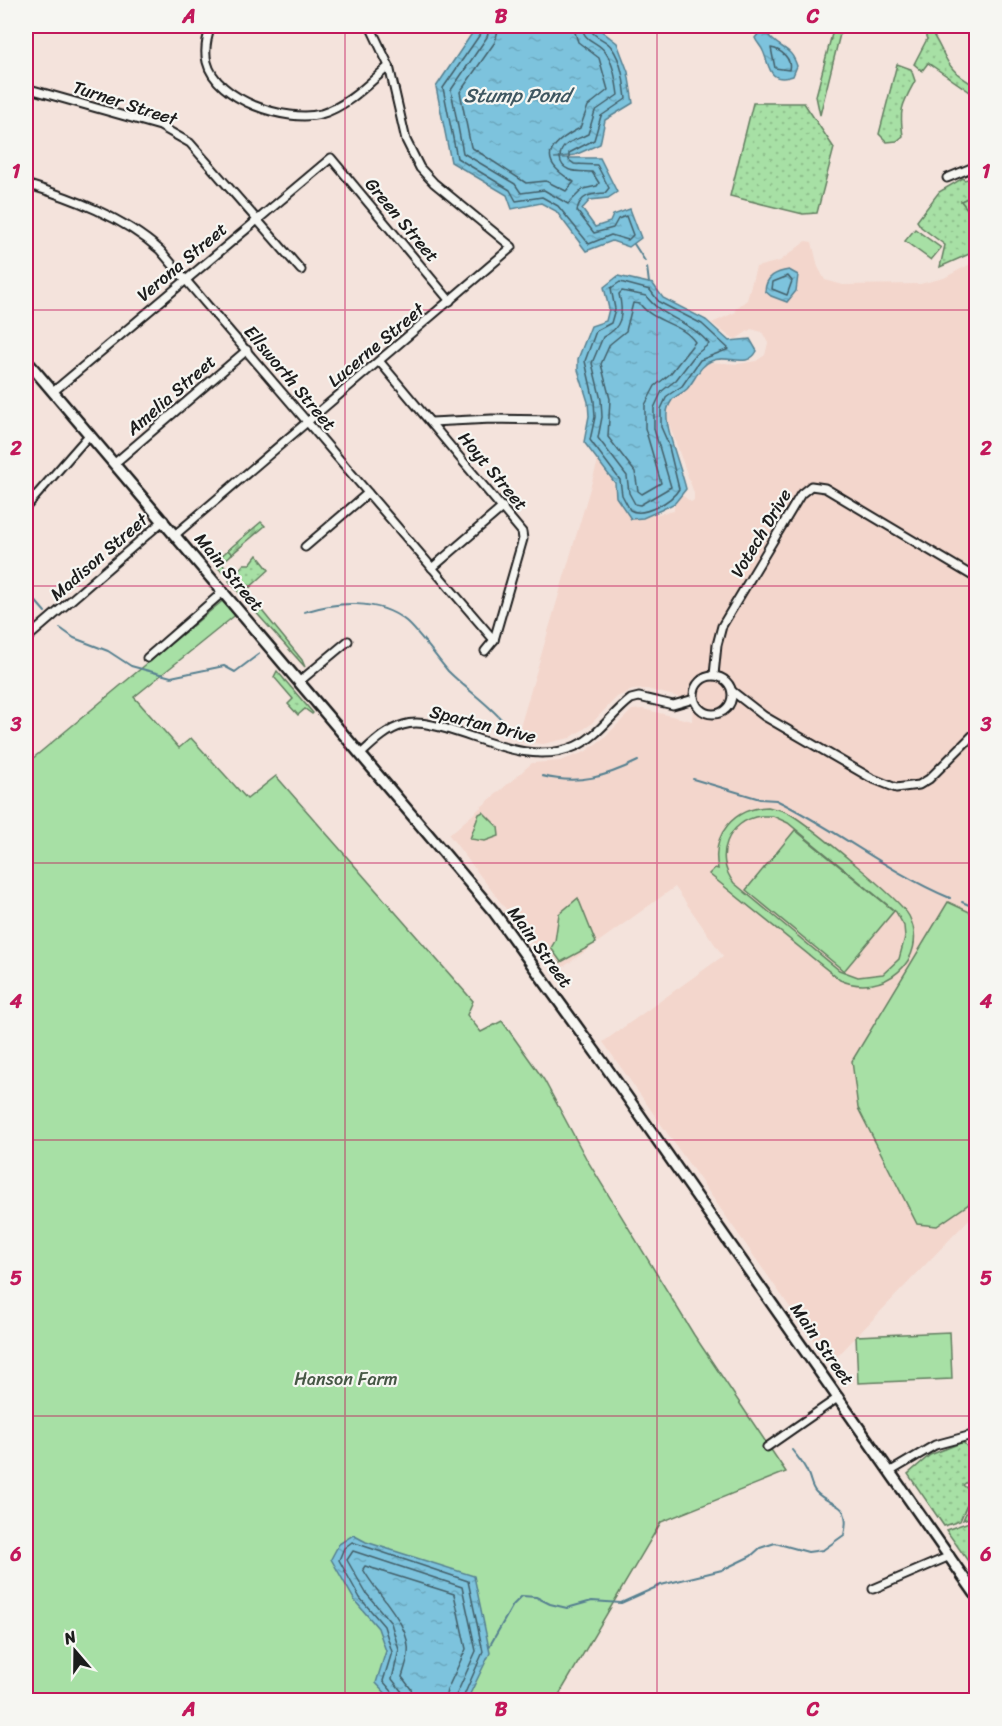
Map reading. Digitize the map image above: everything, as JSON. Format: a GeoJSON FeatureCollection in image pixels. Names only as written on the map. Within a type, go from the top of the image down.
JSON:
{"type":"FeatureCollection","features":[{"type":"Feature","properties":{"kind":"main road","name":"Main Street"},"geometry":{"type":"LineString","coordinates":[[26,360],[362,753],[461,871],[529,958],[976,1595]]}},
{"type":"Feature","properties":{"kind":"street"},"geometry":{"type":"LineString","coordinates":[[26,37],[30,26]]}},
{"type":"Feature","properties":{"kind":"street"},"geometry":{"type":"LineString","coordinates":[[211,26],[206,46],[207,62],[217,80],[235,95],[284,115],[303,117],[334,109],[389,66],[370,26]]}},
{"type":"Feature","properties":{"kind":"street","name":"Lucerne Street"},"geometry":{"type":"LineString","coordinates":[[176,534],[512,247],[434,183],[420,168],[406,140],[389,66]]}},
{"type":"Feature","properties":{"kind":"street","name":"Turner Street"},"geometry":{"type":"LineString","coordinates":[[26,88],[160,126],[177,134],[202,154],[301,270]]}},
{"type":"Feature","properties":{"kind":"street","name":"Verona Street"},"geometry":{"type":"LineString","coordinates":[[54,391],[257,217],[331,158]]}},
{"type":"Feature","properties":{"kind":"street","name":"Green Street"},"geometry":{"type":"LineString","coordinates":[[331,158],[450,301]]}},
{"type":"Feature","properties":{"kind":"street"},"geometry":{"type":"LineString","coordinates":[[947,178],[976,166]]}},
{"type":"Feature","properties":{"kind":"street","name":"Ellsworth Street"},"geometry":{"type":"LineString","coordinates":[[26,184],[92,208],[144,237],[185,278],[494,640]]}},
{"type":"Feature","properties":{"kind":"street","name":"Amelia Street"},"geometry":{"type":"LineString","coordinates":[[115,463],[246,350]]}},
{"type":"Feature","properties":{"kind":"street","name":"Hoyt Street"},"geometry":{"type":"LineString","coordinates":[[380,362],[521,529],[523,539],[494,640],[485,651]]}},
{"type":"Feature","properties":{"kind":"street"},"geometry":{"type":"LineString","coordinates":[[431,422],[492,419],[555,420]]}},
{"type":"Feature","properties":{"kind":"street"},"geometry":{"type":"LineString","coordinates":[[26,507],[90,434]]}},
{"type":"Feature","properties":{"kind":"street","name":"Votech Drive"},"geometry":{"type":"LineString","coordinates":[[714,675],[722,626],[801,495],[811,486],[825,488],[976,578]]}},
{"type":"Feature","properties":{"kind":"street"},"geometry":{"type":"LineString","coordinates":[[306,547],[368,493]]}},
{"type":"Feature","properties":{"kind":"street"},"geometry":{"type":"LineString","coordinates":[[432,568],[503,507]]}},
{"type":"Feature","properties":{"kind":"street","name":"Madison Street"},"geometry":{"type":"LineString","coordinates":[[26,639],[164,520]]}},
{"type":"Feature","properties":{"kind":"street"},"geometry":{"type":"LineString","coordinates":[[147,658],[224,591]]}},
{"type":"Feature","properties":{"kind":"street"},"geometry":{"type":"LineString","coordinates":[[300,681],[348,641]]}},
{"type":"Feature","properties":{"kind":"street"},"geometry":{"type":"LineString","coordinates":[[732,691],[729,706],[717,714],[702,711],[694,699],[697,684],[705,677],[714,675],[728,682],[732,691],[764,716],[871,778],[896,788],[919,785],[929,779],[976,732]]}},
{"type":"Feature","properties":{"kind":"street","name":"Spartan Drive"},"geometry":{"type":"LineString","coordinates":[[362,753],[388,731],[414,723],[433,725],[514,750],[546,754],[575,747],[591,737],[631,699],[639,697],[674,705],[694,699]]}},
{"type":"Feature","properties":{"kind":"street"},"geometry":{"type":"LineString","coordinates":[[766,1447],[839,1397]]}},
{"type":"Feature","properties":{"kind":"street"},"geometry":{"type":"LineString","coordinates":[[891,1471],[935,1445],[976,1434]]}},
{"type":"Feature","properties":{"kind":"street"},"geometry":{"type":"LineString","coordinates":[[873,1590],[950,1556]]}},
{"type":"Feature","properties":{"kind":"shaded area"},"geometry":{"type":"Polygon","coordinates":[[[806,241],[812,242],[818,267],[825,280],[843,285],[920,284],[944,278],[976,261],[976,1212],[830,1364],[603,1042],[723,956],[675,887],[555,973],[449,835],[532,763],[560,761],[585,752],[605,737],[632,710],[643,709],[692,721],[693,701],[647,689],[632,690],[617,697],[590,725],[570,738],[543,744],[516,741],[598,461],[612,480],[617,497],[646,516],[674,511],[674,505],[682,495],[691,502],[694,500],[694,493],[665,413],[669,404],[709,362],[738,364],[756,361],[765,355],[768,343],[762,332],[751,329],[736,339],[712,323],[736,312],[735,309],[747,300],[756,267],[780,261],[806,241]]]}},
{"type":"Feature","properties":{"kind":"green space"},"geometry":{"type":"Polygon","coordinates":[[[834,26],[842,26],[820,115],[816,96],[834,26]]]}},
{"type":"Feature","properties":{"kind":"green space"},"geometry":{"type":"Polygon","coordinates":[[[910,26],[927,26],[951,66],[976,86],[976,96],[928,63],[922,71],[914,64],[927,39],[925,34],[910,26]]]}},
{"type":"Feature","properties":{"kind":"green space"},"geometry":{"type":"Polygon","coordinates":[[[897,64],[911,69],[915,81],[903,107],[901,119],[903,136],[897,141],[887,142],[879,134],[897,64]]]}},
{"type":"Feature","properties":{"kind":"green space"},"geometry":{"type":"Polygon","coordinates":[[[753,103],[804,103],[834,148],[817,213],[803,214],[730,196],[753,103]]]}},
{"type":"Feature","properties":{"kind":"green space"},"geometry":{"type":"Polygon","coordinates":[[[963,178],[964,180],[972,178],[976,194],[961,201],[976,220],[976,251],[940,267],[945,245],[921,227],[917,221],[939,192],[963,178]]]}},
{"type":"Feature","properties":{"kind":"green space"},"geometry":{"type":"Polygon","coordinates":[[[976,194],[976,220],[961,201],[976,194]]]}},
{"type":"Feature","properties":{"kind":"green space"},"geometry":{"type":"Polygon","coordinates":[[[915,229],[941,248],[931,260],[905,241],[915,229]]]}},
{"type":"Feature","properties":{"kind":"green space"},"geometry":{"type":"Polygon","coordinates":[[[261,522],[265,526],[232,554],[228,550],[261,522]]]}},
{"type":"Feature","properties":{"kind":"green space"},"geometry":{"type":"Polygon","coordinates":[[[228,550],[232,554],[222,563],[225,568],[222,572],[214,563],[228,550]]]}},
{"type":"Feature","properties":{"kind":"green space"},"geometry":{"type":"Polygon","coordinates":[[[257,555],[269,570],[246,591],[248,593],[241,595],[229,581],[244,564],[250,564],[257,555]]]}},
{"type":"Feature","properties":{"kind":"green space","name":"Hanson Farm"},"geometry":{"type":"Polygon","coordinates":[[[226,598],[238,613],[134,697],[179,748],[191,738],[247,799],[276,776],[473,1001],[467,1015],[481,1032],[502,1021],[544,1080],[587,1160],[694,1335],[786,1472],[661,1522],[556,1700],[26,1700],[26,764],[226,598]]]}},
{"type":"Feature","properties":{"kind":"green space"},"geometry":{"type":"Polygon","coordinates":[[[254,601],[302,660],[305,667],[252,608],[254,601]]]}},
{"type":"Feature","properties":{"kind":"green space"},"geometry":{"type":"Polygon","coordinates":[[[277,671],[312,714],[305,709],[298,715],[288,704],[293,699],[274,677],[277,671]]]}},
{"type":"Feature","properties":{"kind":"green space"},"geometry":{"type":"Polygon","coordinates":[[[768,807],[790,814],[834,847],[902,907],[909,916],[914,932],[913,947],[908,961],[898,972],[886,980],[872,984],[856,985],[840,980],[709,874],[715,868],[718,869],[718,845],[728,825],[745,812],[768,807]],[[773,816],[750,819],[740,824],[732,832],[727,841],[725,862],[734,883],[839,970],[858,977],[883,974],[899,959],[905,937],[904,926],[896,912],[788,823],[773,816]]]}},
{"type":"Feature","properties":{"kind":"green space"},"geometry":{"type":"Polygon","coordinates":[[[483,812],[498,827],[499,836],[485,841],[470,839],[479,814],[483,812]]]}},
{"type":"Feature","properties":{"kind":"green space"},"geometry":{"type":"Polygon","coordinates":[[[795,830],[894,911],[844,971],[746,890],[795,830]]]}},
{"type":"Feature","properties":{"kind":"green space"},"geometry":{"type":"Polygon","coordinates":[[[578,898],[596,943],[561,962],[551,948],[555,941],[559,914],[578,898]]]}},
{"type":"Feature","properties":{"kind":"green space"},"geometry":{"type":"Polygon","coordinates":[[[948,902],[976,915],[976,1199],[937,1226],[917,1224],[858,1108],[852,1061],[948,902]]]}},
{"type":"Feature","properties":{"kind":"green space"},"geometry":{"type":"Polygon","coordinates":[[[950,1332],[952,1379],[858,1383],[856,1336],[950,1332]]]}},
{"type":"Feature","properties":{"kind":"green space"},"geometry":{"type":"Polygon","coordinates":[[[963,1442],[976,1457],[976,1483],[967,1482],[963,1485],[972,1493],[960,1521],[944,1526],[908,1474],[930,1455],[963,1442]]]}},
{"type":"Feature","properties":{"kind":"green space"},"geometry":{"type":"Polygon","coordinates":[[[976,1495],[976,1511],[971,1517],[963,1520],[976,1495]]]}},
{"type":"Feature","properties":{"kind":"green space"},"geometry":{"type":"Polygon","coordinates":[[[972,1521],[976,1523],[976,1560],[970,1564],[946,1530],[972,1521]]]}},
{"type":"Feature","properties":{"kind":"water","name":"Stump Pond"},"geometry":{"type":"Polygon","coordinates":[[[477,26],[595,26],[617,43],[628,72],[633,103],[605,120],[600,144],[575,155],[554,158],[600,158],[617,192],[608,198],[590,200],[582,209],[595,227],[610,222],[613,215],[630,209],[641,238],[629,247],[612,241],[586,251],[556,211],[541,203],[512,209],[507,195],[451,162],[436,87],[477,26]]]}},
{"type":"Feature","properties":{"kind":"water"},"geometry":{"type":"Polygon","coordinates":[[[763,28],[792,56],[797,66],[793,76],[779,78],[771,72],[755,38],[763,28]]]}},
{"type":"Feature","properties":{"kind":"water"},"geometry":{"type":"Polygon","coordinates":[[[789,270],[798,275],[796,291],[787,302],[765,291],[767,282],[772,276],[789,270]]]}},
{"type":"Feature","properties":{"kind":"water"},"geometry":{"type":"Polygon","coordinates":[[[618,276],[653,284],[663,298],[706,320],[729,341],[750,339],[757,351],[753,357],[748,359],[717,359],[707,363],[687,389],[672,400],[667,420],[686,489],[675,503],[643,518],[631,519],[616,497],[615,483],[584,442],[589,416],[588,402],[578,370],[578,359],[591,326],[606,321],[609,309],[604,287],[618,276]]]}},
{"type":"Feature","properties":{"kind":"water"},"geometry":{"type":"Polygon","coordinates":[[[353,1535],[366,1542],[474,1576],[490,1653],[467,1700],[392,1700],[376,1683],[386,1651],[378,1628],[355,1601],[331,1559],[339,1544],[353,1535]]]}},
{"type":"Feature","properties":{"kind":"waterway"},"geometry":{"type":"LineString","coordinates":[[634,244],[645,261]]}},
{"type":"Feature","properties":{"kind":"waterway"},"geometry":{"type":"LineString","coordinates":[[647,267],[649,283]]}},
{"type":"Feature","properties":{"kind":"waterway"},"geometry":{"type":"LineString","coordinates":[[26,590],[45,612]]}},
{"type":"Feature","properties":{"kind":"waterway"},"geometry":{"type":"LineString","coordinates":[[304,612],[330,606],[356,604],[383,608],[395,614],[406,621],[448,671],[495,712],[509,728]]}},
{"type":"Feature","properties":{"kind":"waterway"},"geometry":{"type":"LineString","coordinates":[[60,628],[74,638],[108,651],[131,666],[171,677],[224,666],[235,672],[259,654]]}},
{"type":"Feature","properties":{"kind":"waterway"},"geometry":{"type":"LineString","coordinates":[[542,776],[568,780],[592,778],[638,761]]}},
{"type":"Feature","properties":{"kind":"waterway"},"geometry":{"type":"LineString","coordinates":[[693,779],[760,799],[776,800],[905,876],[950,898]]}},
{"type":"Feature","properties":{"kind":"waterway"},"geometry":{"type":"LineString","coordinates":[[962,902],[976,908]]}},
{"type":"Feature","properties":{"kind":"waterway"},"geometry":{"type":"LineString","coordinates":[[489,1647],[513,1605],[522,1596],[536,1597],[550,1604],[567,1608],[592,1601],[621,1603],[661,1585],[722,1570],[751,1556],[760,1548],[775,1543],[808,1552],[823,1550],[844,1535],[845,1516],[839,1506],[814,1490],[805,1468],[792,1450]]}}]}
